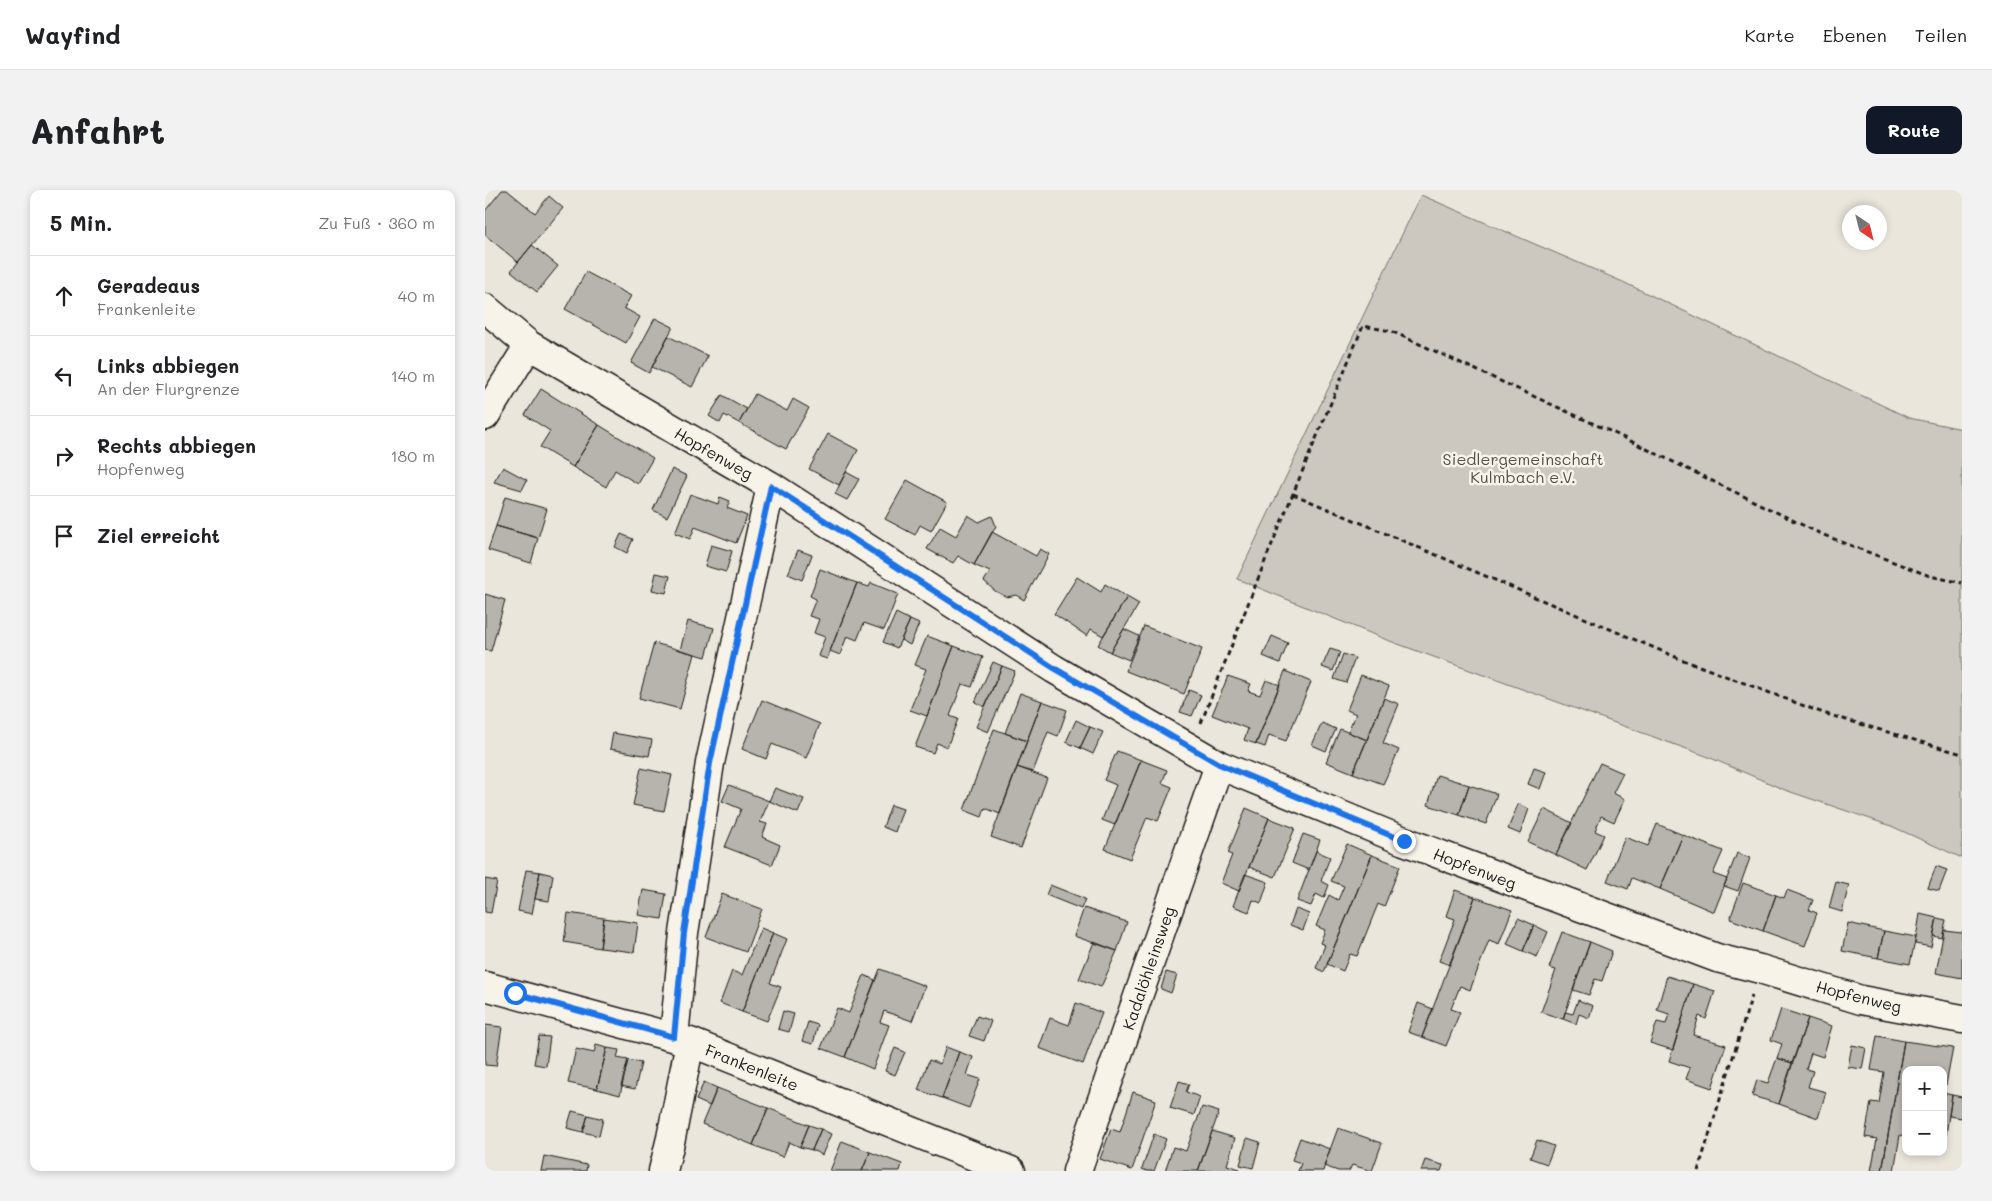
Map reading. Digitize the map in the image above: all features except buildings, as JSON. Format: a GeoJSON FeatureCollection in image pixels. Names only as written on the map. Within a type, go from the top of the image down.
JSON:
{"type":"FeatureCollection","features":[{"type":"Feature","properties":{"kind":"street","name":"Hopfenweg"},"geometry":{"type":"LineString","coordinates":[[485,308],[529,345],[771,486],[1054,668],[1219,764],[1404,841],[1717,958],[1861,1000],[1962,1019]]}},
{"type":"Feature","properties":{"kind":"street"},"geometry":{"type":"LineString","coordinates":[[485,416],[529,345]]}},
{"type":"Feature","properties":{"kind":"street"},"geometry":{"type":"LineString","coordinates":[[663,1171],[682,1040],[684,933],[710,763],[771,486]]}},
{"type":"Feature","properties":{"kind":"street","name":"Kadalöhleinsweg"},"geometry":{"type":"LineString","coordinates":[[1077,1171],[1219,764]]}},
{"type":"Feature","properties":{"kind":"street","name":"Frankenleite"},"geometry":{"type":"LineString","coordinates":[[485,986],[682,1040],[1011,1171]]}},
{"type":"Feature","properties":{"kind":"path"},"geometry":{"type":"LineString","coordinates":[[1192,747],[1293,494],[1363,326],[1391,331],[1616,434],[1821,534],[1930,576],[1962,583]]}},
{"type":"Feature","properties":{"kind":"path"},"geometry":{"type":"LineString","coordinates":[[1293,494],[1678,658],[1823,713],[1962,754]]}},
{"type":"Feature","properties":{"kind":"path"},"geometry":{"type":"LineString","coordinates":[[1697,1171],[1759,969]]}},
{"type":"Feature","properties":{"kind":"green space","name":"Siedlergemeinschaft Kulmbach e.V."},"geometry":{"type":"Polygon","coordinates":[[[1421,195],[1623,282],[1909,418],[1962,429],[1962,858],[1891,826],[1785,790],[1706,756],[1387,640],[1237,579],[1421,195]]]}},
{"type":"Feature","properties":{"kind":"route"},"geometry":{"type":"LineString","coordinates":[[515,993],[674,1037],[684,933],[710,763],[771,486],[1054,668],[1219,764],[1404,841]]}}]}
